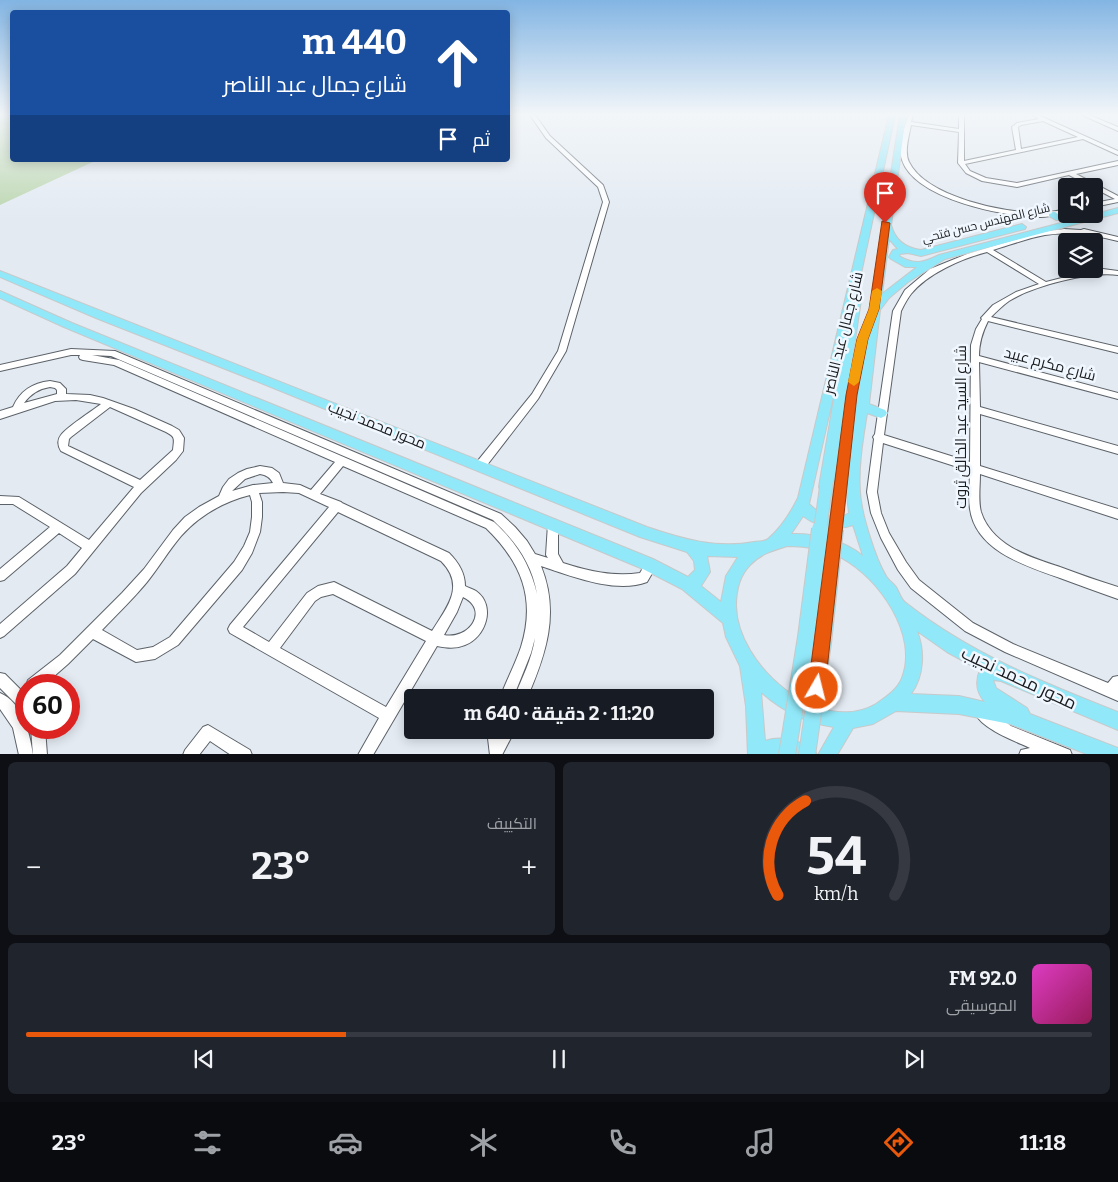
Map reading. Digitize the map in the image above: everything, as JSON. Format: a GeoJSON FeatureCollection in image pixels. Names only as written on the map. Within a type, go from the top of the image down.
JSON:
{"type":"FeatureCollection","features":[{"type":"Feature","properties":{"kind":"main road","name":"شارع جمال عبد الناصر"},"geometry":{"type":"LineString","coordinates":[[728,618],[727,598],[731,580],[742,561],[767,544],[792,521],[802,506],[844,322],[858,271],[884,150]]}},
{"type":"Feature","properties":{"kind":"main road","name":"شارع جمال عبد الناصر"},"geometry":{"type":"LineString","coordinates":[[880,579],[857,515],[853,493],[853,473],[863,407],[885,223],[900,150]]}},
{"type":"Feature","properties":{"kind":"main road"},"geometry":{"type":"LineString","coordinates":[[1103,208],[1118,205]]}},
{"type":"Feature","properties":{"kind":"main road","name":"شارع المهندس حسن فتحي"},"geometry":{"type":"LineString","coordinates":[[1103,212],[1118,210]]}},
{"type":"Feature","properties":{"kind":"main road","name":"شارع المهندس حسن فتحي"},"geometry":{"type":"LineString","coordinates":[[885,223],[894,240],[906,251],[929,253],[952,244],[1058,218]]}},
{"type":"Feature","properties":{"kind":"main road","name":"شارع المهندس حسن فتحي"},"geometry":{"type":"LineString","coordinates":[[874,309],[904,280],[930,267],[942,257],[1041,232],[1058,219]]}},
{"type":"Feature","properties":{"kind":"main road"},"geometry":{"type":"LineString","coordinates":[[906,251],[896,252],[894,257],[900,262],[930,267]]}},
{"type":"Feature","properties":{"kind":"main road"},"geometry":{"type":"LineString","coordinates":[[787,754],[832,489],[858,271]]}},
{"type":"Feature","properties":{"kind":"main road","name":"محور محمد نجيب"},"geometry":{"type":"LineString","coordinates":[[0,274],[91,313],[645,533],[691,547],[728,552],[800,540],[828,545],[855,559],[880,579]]}},
{"type":"Feature","properties":{"kind":"main road","name":"محور محمد نجيب"},"geometry":{"type":"LineString","coordinates":[[2,297],[651,565],[687,584],[728,618]]}},
{"type":"Feature","properties":{"kind":"main road"},"geometry":{"type":"LineString","coordinates":[[728,618],[735,640],[746,662],[755,706],[757,754],[772,747],[780,746],[807,754],[824,634],[832,489],[845,440],[858,356],[874,309]]}},
{"type":"Feature","properties":{"kind":"main road"},"geometry":{"type":"LineString","coordinates":[[863,407],[881,413]]}},
{"type":"Feature","properties":{"kind":"main road"},"geometry":{"type":"LineString","coordinates":[[802,506],[816,518],[828,522],[845,522],[857,515]]}},
{"type":"Feature","properties":{"kind":"main road"},"geometry":{"type":"LineString","coordinates":[[687,584],[694,582],[703,572],[701,558],[691,547]]}},
{"type":"Feature","properties":{"kind":"main road"},"geometry":{"type":"LineString","coordinates":[[746,662],[770,688],[799,708],[832,719],[848,720],[866,718],[882,712],[895,702],[908,682],[914,658],[913,641],[901,607],[880,579]]}},
{"type":"Feature","properties":{"kind":"main road","name":"محور محمد نجيب"},"geometry":{"type":"LineString","coordinates":[[901,607],[945,642],[1000,673],[1118,721]]}},
{"type":"Feature","properties":{"kind":"main road"},"geometry":{"type":"LineString","coordinates":[[1000,673],[992,672],[986,675],[984,683],[989,693],[998,702],[1017,711],[1028,721]]}},
{"type":"Feature","properties":{"kind":"main road","name":"محور محمد نجيب"},"geometry":{"type":"LineString","coordinates":[[895,702],[937,703],[1010,715],[1113,754]]}},
{"type":"Feature","properties":{"kind":"main road"},"geometry":{"type":"LineString","coordinates":[[827,754],[848,720]]}},
{"type":"Feature","properties":{"kind":"street"},"geometry":{"type":"LineString","coordinates":[[480,466],[524,413],[562,351],[606,202],[600,186],[561,150]]}},
{"type":"Feature","properties":{"kind":"street"},"geometry":{"type":"LineString","coordinates":[[903,150],[908,167],[922,180],[943,193],[976,206],[1003,212],[1058,218]]}},
{"type":"Feature","properties":{"kind":"street"},"geometry":{"type":"LineString","coordinates":[[961,150],[960,164],[968,172],[978,177],[1004,184],[1023,185],[1118,163]]}},
{"type":"Feature","properties":{"kind":"street"},"geometry":{"type":"LineString","coordinates":[[966,150],[973,155],[987,158]]}},
{"type":"Feature","properties":{"kind":"street"},"geometry":{"type":"LineString","coordinates":[[960,164],[1023,150]]}},
{"type":"Feature","properties":{"kind":"street"},"geometry":{"type":"LineString","coordinates":[[1071,174],[1118,199]]}},
{"type":"Feature","properties":{"kind":"street"},"geometry":{"type":"LineString","coordinates":[[1103,203],[1118,199]]}},
{"type":"Feature","properties":{"kind":"street"},"geometry":{"type":"LineString","coordinates":[[1069,223],[1089,233]]}},
{"type":"Feature","properties":{"kind":"street"},"geometry":{"type":"LineString","coordinates":[[1089,233],[1041,232],[930,267],[908,292],[897,311],[881,413],[872,492],[876,513],[885,536],[915,584],[969,627],[1008,648],[1115,689]]}},
{"type":"Feature","properties":{"kind":"street"},"geometry":{"type":"LineString","coordinates":[[1103,236],[1118,240]]}},
{"type":"Feature","properties":{"kind":"street"},"geometry":{"type":"LineString","coordinates":[[988,250],[1045,284]]}},
{"type":"Feature","properties":{"kind":"street","name":"شارع السيد عبد الخالق ثروت"},"geometry":{"type":"LineString","coordinates":[[1118,273],[1095,271],[1024,290],[1006,299],[985,318],[977,336],[975,358],[975,510],[977,519],[997,545],[1018,558],[1118,594]]}},
{"type":"Feature","properties":{"kind":"street"},"geometry":{"type":"LineString","coordinates":[[985,318],[1118,350]]}},
{"type":"Feature","properties":{"kind":"street"},"geometry":{"type":"LineString","coordinates":[[0,368],[71,352],[100,351],[123,356],[486,511],[514,531],[528,549],[538,570],[544,595],[544,621],[540,649],[524,689]]}},
{"type":"Feature","properties":{"kind":"street"},"geometry":{"type":"LineString","coordinates":[[0,374],[68,357],[105,359],[480,520],[505,538],[518,555],[529,582],[532,596],[532,621],[527,646],[510,689]]}},
{"type":"Feature","properties":{"kind":"street","name":"شارع مكرم عبيد"},"geometry":{"type":"LineString","coordinates":[[975,358],[1118,396]]}},
{"type":"Feature","properties":{"kind":"street"},"geometry":{"type":"LineString","coordinates":[[16,411],[21,398],[39,387],[57,385],[62,389],[61,397]]}},
{"type":"Feature","properties":{"kind":"street"},"geometry":{"type":"LineString","coordinates":[[0,415],[61,397],[85,398],[108,404],[169,429],[176,433],[179,438],[178,451],[173,458],[142,486],[71,570],[0,632]]}},
{"type":"Feature","properties":{"kind":"street"},"geometry":{"type":"LineString","coordinates":[[108,404],[68,434],[64,438],[62,445],[64,448],[142,486]]}},
{"type":"Feature","properties":{"kind":"street"},"geometry":{"type":"LineString","coordinates":[[975,409],[1118,450]]}},
{"type":"Feature","properties":{"kind":"street"},"geometry":{"type":"LineString","coordinates":[[878,437],[1118,514]]}},
{"type":"Feature","properties":{"kind":"street"},"geometry":{"type":"LineString","coordinates":[[314,494],[342,460]]}},
{"type":"Feature","properties":{"kind":"street"},"geometry":{"type":"LineString","coordinates":[[223,499],[224,493],[235,479],[252,471],[268,472],[274,475],[279,486]]}},
{"type":"Feature","properties":{"kind":"street"},"geometry":{"type":"LineString","coordinates":[[50,674],[137,585],[186,523],[223,499],[253,489],[279,486],[300,489],[445,557],[453,564],[458,573],[460,590],[452,608],[366,754]]}},
{"type":"Feature","properties":{"kind":"street"},"geometry":{"type":"LineString","coordinates":[[92,631],[136,656],[155,653],[174,640],[238,566],[248,549],[257,517],[257,502],[253,489]]}},
{"type":"Feature","properties":{"kind":"street"},"geometry":{"type":"LineString","coordinates":[[0,500],[15,500],[91,547]]}},
{"type":"Feature","properties":{"kind":"street"},"geometry":{"type":"LineString","coordinates":[[337,505],[234,629],[389,716]]}},
{"type":"Feature","properties":{"kind":"street"},"geometry":{"type":"LineString","coordinates":[[553,524],[552,555],[560,567]]}},
{"type":"Feature","properties":{"kind":"street"},"geometry":{"type":"LineString","coordinates":[[0,576],[58,527]]}},
{"type":"Feature","properties":{"kind":"street"},"geometry":{"type":"LineString","coordinates":[[532,558],[602,578],[633,579],[645,576],[651,565]]}},
{"type":"Feature","properties":{"kind":"street"},"geometry":{"type":"LineString","coordinates":[[270,650],[311,597],[326,589],[341,590],[434,639],[452,644],[461,642],[470,637],[477,629],[481,621],[482,612],[480,603],[475,596],[460,590]]}},
{"type":"Feature","properties":{"kind":"street"},"geometry":{"type":"LineString","coordinates":[[0,678],[15,690]]}},
{"type":"Feature","properties":{"kind":"street"},"geometry":{"type":"LineString","coordinates":[[0,700],[15,718]]}},
{"type":"Feature","properties":{"kind":"street"},"geometry":{"type":"LineString","coordinates":[[976,708],[1006,732],[1063,754]]}},
{"type":"Feature","properties":{"kind":"street"},"geometry":{"type":"LineString","coordinates":[[190,754],[208,732],[246,754]]}},
{"type":"Feature","properties":{"kind":"street"},"geometry":{"type":"LineString","coordinates":[[26,754],[30,739]]}},
{"type":"Feature","properties":{"kind":"street"},"geometry":{"type":"LineString","coordinates":[[35,739],[40,754]]}},
{"type":"Feature","properties":{"kind":"street"},"geometry":{"type":"LineString","coordinates":[[494,739],[495,753]]}},
{"type":"Feature","properties":{"kind":"street"},"geometry":{"type":"LineString","coordinates":[[495,753],[503,739]]}},
{"type":"Feature","properties":{"kind":"street"},"geometry":{"type":"LineString","coordinates":[[1026,754],[1063,754]]}},
{"type":"Feature","properties":{"kind":"green space"},"geometry":{"type":"Polygon","coordinates":[[[0,150],[10,150],[10,162],[93,162],[0,205],[0,150]]]}},
{"type":"Feature","properties":{"kind":"slow traffic"},"geometry":{"type":"LineString","coordinates":[[854,382],[858,356],[874,309],[877,291]]}},
{"type":"Feature","properties":{"kind":"route"},"geometry":{"type":"LineString","coordinates":[[817,688],[851,395],[858,356],[874,309],[885,223]]}}]}
